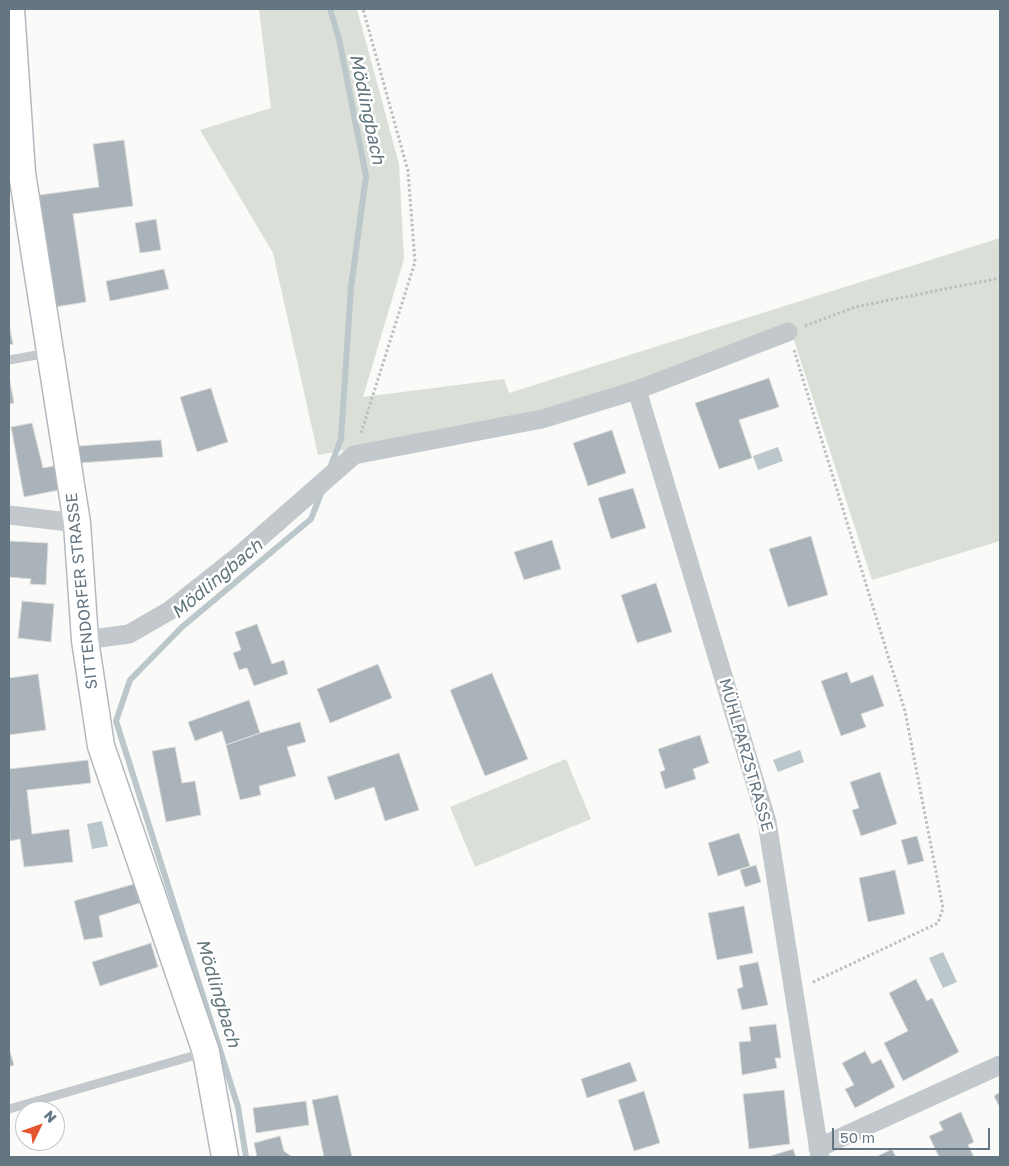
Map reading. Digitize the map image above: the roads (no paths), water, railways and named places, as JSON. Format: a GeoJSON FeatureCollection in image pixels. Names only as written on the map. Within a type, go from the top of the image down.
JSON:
{"type":"FeatureCollection","features":[{"type":"Feature","properties":{"kind":"street","name":"SITTENDORFER STRASSE"},"geometry":{"type":"LineString","coordinates":[[11,9],[22,173],[77,523],[85,640],[101,746],[206,1052],[225,1157]]}},
{"type":"Feature","properties":{"kind":"street"},"geometry":{"type":"LineString","coordinates":[[85,640],[128,634],[169,611],[241,554],[348,461],[542,418],[638,390],[788,332]]}},
{"type":"Feature","properties":{"kind":"street","name":"MÜHLPARZSTRASSE"},"geometry":{"type":"LineString","coordinates":[[638,390],[767,822],[819,1153]]}},
{"type":"Feature","properties":{"kind":"street"},"geometry":{"type":"LineString","coordinates":[[9,515],[77,523]]}},
{"type":"Feature","properties":{"kind":"street"},"geometry":{"type":"LineString","coordinates":[[819,1153],[1000,1065]]}},
{"type":"Feature","properties":{"kind":"lane"},"geometry":{"type":"LineString","coordinates":[[9,360],[50,352]]}},
{"type":"Feature","properties":{"kind":"lane"},"geometry":{"type":"LineString","coordinates":[[9,1109],[206,1052]]}},
{"type":"Feature","properties":{"kind":"waterway","name":"Mödlingbach"},"geometry":{"type":"LineString","coordinates":[[330,9],[339,39],[366,176],[351,287],[341,439],[330,468]]}},
{"type":"Feature","properties":{"kind":"waterway","name":"Mödlingbach"},"geometry":{"type":"LineString","coordinates":[[246,1157],[238,1107],[116,721],[130,680],[182,627],[311,519],[322,491]]}}]}
